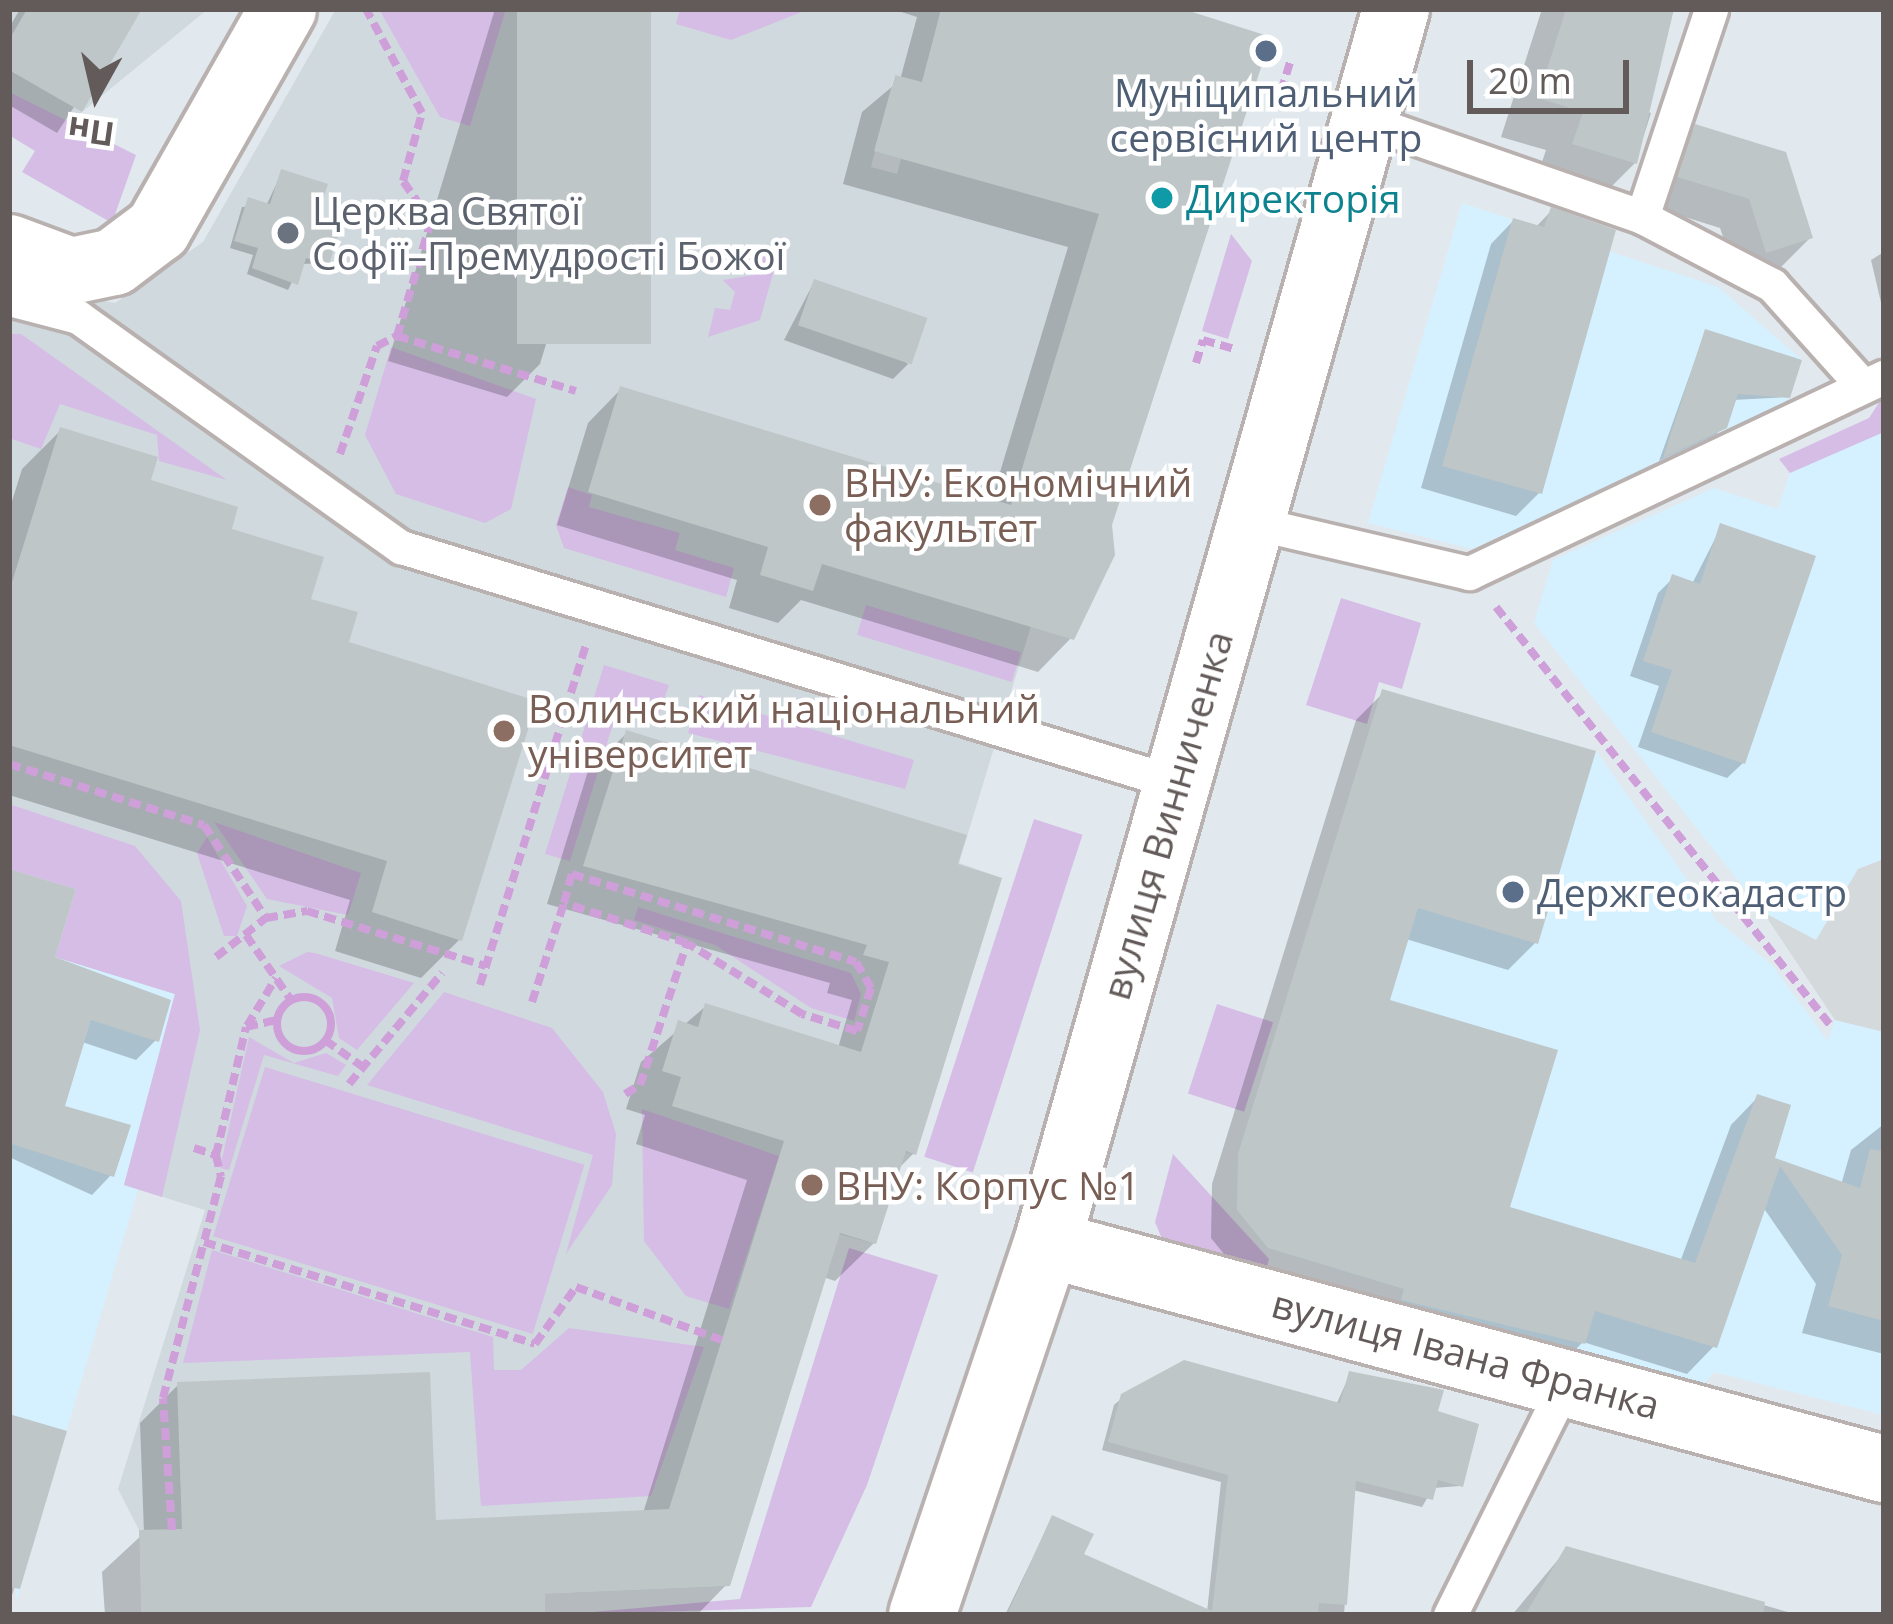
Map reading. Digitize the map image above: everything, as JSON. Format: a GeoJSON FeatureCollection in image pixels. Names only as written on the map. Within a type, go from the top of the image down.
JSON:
{"type":"FeatureCollection","features":[{"type":"Feature","properties":{"kind":"street"},"geometry":{"type":"LineString","coordinates":[[9,248],[71,272],[114,262],[158,230],[283,9]]}},
{"type":"Feature","properties":{"kind":"street","name":"вулиця Винниченка"},"geometry":{"type":"LineString","coordinates":[[922,1615],[1047,1244],[1361,119],[1396,9]]}},
{"type":"Feature","properties":{"kind":"street","name":"вулиця Івана Франка"},"geometry":{"type":"LineString","coordinates":[[1047,1244],[1567,1380],[1884,1469]]}},
{"type":"Feature","properties":{"kind":"lane"},"geometry":{"type":"LineString","coordinates":[[1642,217],[1711,9]]}},
{"type":"Feature","properties":{"kind":"lane"},"geometry":{"type":"LineString","coordinates":[[1250,522],[1469,573],[1800,425],[1872,381],[1772,285],[1642,217],[1361,119]]}},
{"type":"Feature","properties":{"kind":"lane"},"geometry":{"type":"LineString","coordinates":[[9,299],[78,317],[401,547],[1177,783]]}},
{"type":"Feature","properties":{"kind":"lane"},"geometry":{"type":"LineString","coordinates":[[1450,1615],[1567,1380]]}},
{"type":"Feature","properties":{"kind":"path"},"geometry":{"type":"LineString","coordinates":[[366,9],[422,112],[403,182],[431,221],[398,335]]}},
{"type":"Feature","properties":{"kind":"path"},"geometry":{"type":"LineString","coordinates":[[1276,109],[1290,62]]}},
{"type":"Feature","properties":{"kind":"path"},"geometry":{"type":"LineString","coordinates":[[326,493],[377,346],[398,335],[576,391]]}},
{"type":"Feature","properties":{"kind":"path"},"geometry":{"type":"LineString","coordinates":[[1196,363],[1203,340],[1239,350]]}},
{"type":"Feature","properties":{"kind":"path"},"geometry":{"type":"LineString","coordinates":[[1469,573],[1831,1026]]}},
{"type":"Feature","properties":{"kind":"path"},"geometry":{"type":"LineString","coordinates":[[480,985],[597,609]]}},
{"type":"Feature","properties":{"kind":"path"},"geometry":{"type":"LineString","coordinates":[[9,764],[204,825],[266,918]]}},
{"type":"Feature","properties":{"kind":"path"},"geometry":{"type":"LineString","coordinates":[[532,1002],[572,874],[856,962],[871,988],[857,1031],[802,1014],[687,943],[564,902]]}},
{"type":"Feature","properties":{"kind":"path"},"geometry":{"type":"LineString","coordinates":[[216,957],[266,918],[328,914],[486,966]]}},
{"type":"Feature","properties":{"kind":"path"},"geometry":{"type":"LineString","coordinates":[[246,935],[291,1000],[325,1006],[325,1040]]}},
{"type":"Feature","properties":{"kind":"path"},"geometry":{"type":"LineString","coordinates":[[625,1094],[640,1085],[687,943]]}},
{"type":"Feature","properties":{"kind":"path"},"geometry":{"type":"LineString","coordinates":[[349,1084],[442,974]]}},
{"type":"Feature","properties":{"kind":"path"},"geometry":{"type":"LineString","coordinates":[[172,1529],[163,1398],[204,1242],[216,1155],[246,1028],[276,978]]}},
{"type":"Feature","properties":{"kind":"path"},"geometry":{"type":"LineString","coordinates":[[246,1028],[278,1020],[291,1000]]}},
{"type":"Feature","properties":{"kind":"path"},"geometry":{"type":"LineString","coordinates":[[278,1020],[293,1048],[325,1040],[363,1067]]}},
{"type":"Feature","properties":{"kind":"path"},"geometry":{"type":"LineString","coordinates":[[194,1148],[216,1155]]}},
{"type":"Feature","properties":{"kind":"path"},"geometry":{"type":"LineString","coordinates":[[204,1242],[536,1344],[576,1286],[722,1340]]}},
{"type":"Feature","properties":{"kind":"shaded area"},"geometry":{"type":"Polygon","coordinates":[[[9,9],[208,9],[82,112],[53,161],[9,135],[9,9]]]}},
{"type":"Feature","properties":{"kind":"shaded area","name":"Волинський національний університет"},"geometry":{"type":"Polygon","coordinates":[[[336,9],[1162,9],[928,60],[922,82],[894,76],[871,167],[897,174],[901,159],[1071,206],[1107,189],[1048,389],[1063,521],[959,863],[1002,878],[916,1155],[905,1152],[876,1244],[839,1234],[730,1586],[545,1594],[545,1615],[141,1615],[139,1530],[118,1489],[205,1210],[124,1185],[175,994],[55,957],[76,889],[9,869],[9,281],[115,303],[203,242],[336,9]]]}},
{"type":"Feature","properties":{"kind":"shaded area"},"geometry":{"type":"Polygon","coordinates":[[[379,9],[506,9],[470,126],[440,117],[379,9]]]}},
{"type":"Feature","properties":{"kind":"shaded area"},"geometry":{"type":"Polygon","coordinates":[[[680,9],[809,9],[731,40],[676,24],[680,9]]]}},
{"type":"Feature","properties":{"kind":"shaded area"},"geometry":{"type":"Polygon","coordinates":[[[9,92],[136,155],[112,223],[22,172],[35,151],[9,135],[9,92]]]}},
{"type":"Feature","properties":{"kind":"shaded area"},"geometry":{"type":"Polygon","coordinates":[[[1462,203],[1718,287],[1802,360],[1786,409],[1472,549],[1368,523],[1462,203]]]}},
{"type":"Feature","properties":{"kind":"shaded area"},"geometry":{"type":"Polygon","coordinates":[[[1231,234],[1252,261],[1228,339],[1202,331],[1231,234]]]}},
{"type":"Feature","properties":{"kind":"shaded area"},"geometry":{"type":"Polygon","coordinates":[[[761,246],[779,252],[760,320],[708,337],[715,308],[730,310],[735,292],[723,280],[754,275],[761,246]]]}},
{"type":"Feature","properties":{"kind":"shaded area"},"geometry":{"type":"Polygon","coordinates":[[[9,334],[21,334],[227,480],[159,461],[157,435],[60,404],[41,449],[9,438],[9,334]]]}},
{"type":"Feature","properties":{"kind":"shaded area"},"geometry":{"type":"Polygon","coordinates":[[[391,347],[536,399],[511,509],[485,523],[396,494],[365,435],[391,347]]]}},
{"type":"Feature","properties":{"kind":"shaded area"},"geometry":{"type":"Polygon","coordinates":[[[1884,395],[1884,432],[1790,473],[1779,459],[1869,418],[1884,395]]]}},
{"type":"Feature","properties":{"kind":"shaded area"},"geometry":{"type":"Polygon","coordinates":[[[1884,432],[1884,859],[1858,869],[1816,940],[1763,912],[1534,623],[1553,560],[1714,488],[1778,509],[1792,466],[1884,432]]]}},
{"type":"Feature","properties":{"kind":"shaded area"},"geometry":{"type":"Polygon","coordinates":[[[568,487],[592,495],[589,507],[680,533],[675,550],[734,568],[726,597],[564,548],[556,525],[568,487]]]}},
{"type":"Feature","properties":{"kind":"shaded area"},"geometry":{"type":"Polygon","coordinates":[[[1341,598],[1421,623],[1402,689],[1379,682],[1367,724],[1306,705],[1341,598]]]}},
{"type":"Feature","properties":{"kind":"shaded area"},"geometry":{"type":"Polygon","coordinates":[[[866,605],[1021,652],[1012,682],[857,635],[866,605]]]}},
{"type":"Feature","properties":{"kind":"shaded area"},"geometry":{"type":"Polygon","coordinates":[[[604,665],[669,685],[659,714],[620,702],[570,861],[545,854],[604,665]]]}},
{"type":"Feature","properties":{"kind":"shaded area"},"geometry":{"type":"Polygon","coordinates":[[[699,695],[914,760],[905,789],[688,733],[699,695]]]}},
{"type":"Feature","properties":{"kind":"shaded area"},"geometry":{"type":"Polygon","coordinates":[[[1525,730],[1596,751],[1716,920],[1772,965],[1828,1041],[1835,1020],[1884,1032],[1884,1415],[1714,1372],[1700,1389],[1399,1306],[1403,1289],[1268,1248],[1237,1210],[1238,1154],[1324,880],[1519,749],[1525,730]]]}},
{"type":"Feature","properties":{"kind":"shaded area"},"geometry":{"type":"Polygon","coordinates":[[[9,804],[135,846],[181,901],[200,1030],[162,1197],[124,1185],[175,994],[55,957],[76,889],[9,869],[9,804]]]}},
{"type":"Feature","properties":{"kind":"shaded area"},"geometry":{"type":"Polygon","coordinates":[[[1034,819],[1083,835],[973,1172],[924,1157],[1034,819]]]}},
{"type":"Feature","properties":{"kind":"shaded area"},"geometry":{"type":"Polygon","coordinates":[[[214,822],[361,873],[348,915],[267,899],[214,822]]]}},
{"type":"Feature","properties":{"kind":"shaded area"},"geometry":{"type":"Polygon","coordinates":[[[207,837],[247,906],[237,936],[224,936],[197,853],[207,837]]]}},
{"type":"Feature","properties":{"kind":"shaded area"},"geometry":{"type":"Polygon","coordinates":[[[1884,859],[1884,1032],[1835,1020],[1763,912],[1816,940],[1858,869],[1884,859]]]}},
{"type":"Feature","properties":{"kind":"shaded area"},"geometry":{"type":"Polygon","coordinates":[[[9,869],[76,889],[56,957],[175,994],[125,1185],[138,1189],[16,1602],[9,869]]]}},
{"type":"Feature","properties":{"kind":"shaded area"},"geometry":{"type":"Polygon","coordinates":[[[638,907],[851,973],[861,994],[854,1021],[811,1008],[715,945],[634,920],[638,907]]]}},
{"type":"Feature","properties":{"kind":"shaded area"},"geometry":{"type":"Polygon","coordinates":[[[307,952],[414,983],[357,1050],[339,1038],[332,998],[279,966],[307,952]]]}},
{"type":"Feature","properties":{"kind":"shaded area"},"geometry":{"type":"Polygon","coordinates":[[[444,992],[552,1028],[603,1092],[616,1134],[612,1185],[566,1254],[593,1155],[367,1085],[444,992]]]}},
{"type":"Feature","properties":{"kind":"shaded area"},"geometry":{"type":"Polygon","coordinates":[[[1217,1004],[1273,1022],[1244,1112],[1188,1093],[1217,1004]]]}},
{"type":"Feature","properties":{"kind":"shaded area"},"geometry":{"type":"Polygon","coordinates":[[[249,1037],[294,1063],[326,1053],[346,1065],[338,1076],[264,1055],[229,1170],[220,1168],[249,1037]]]}},
{"type":"Feature","properties":{"kind":"shaded area"},"geometry":{"type":"Polygon","coordinates":[[[265,1067],[584,1165],[533,1334],[213,1236],[265,1067]]]}},
{"type":"Feature","properties":{"kind":"shaded area"},"geometry":{"type":"Polygon","coordinates":[[[642,1109],[779,1156],[729,1309],[686,1296],[644,1241],[642,1109]]]}},
{"type":"Feature","properties":{"kind":"shaded area"},"geometry":{"type":"Polygon","coordinates":[[[1173,1154],[1269,1259],[1266,1271],[1162,1239],[1155,1222],[1173,1154]]]}},
{"type":"Feature","properties":{"kind":"shaded area"},"geometry":{"type":"Polygon","coordinates":[[[849,1248],[938,1275],[867,1485],[811,1607],[559,1615],[740,1599],[849,1248]]]}},
{"type":"Feature","properties":{"kind":"shaded area"},"geometry":{"type":"Polygon","coordinates":[[[212,1250],[493,1337],[494,1370],[521,1370],[569,1328],[704,1347],[651,1496],[481,1506],[470,1352],[183,1363],[212,1250]]]}},
{"type":"Feature","properties":{"kind":"building"},"geometry":{"type":"Polygon","coordinates":[[[27,9],[142,9],[82,112],[9,70],[9,40],[27,9]]]}},
{"type":"Feature","properties":{"kind":"building"},"geometry":{"type":"Polygon","coordinates":[[[517,9],[651,9],[651,344],[517,344],[517,9]]]}},
{"type":"Feature","properties":{"kind":"building"},"geometry":{"type":"Polygon","coordinates":[[[941,9],[1183,9],[1271,37],[1112,525],[1115,555],[1074,640],[822,564],[813,591],[760,575],[768,547],[588,492],[620,386],[1011,505],[1099,214],[874,151],[895,75],[922,82],[941,9]]]}},
{"type":"Feature","properties":{"kind":"building"},"geometry":{"type":"Polygon","coordinates":[[[1566,9],[1674,9],[1637,164],[1572,144],[1583,112],[1538,98],[1566,9]]]}},
{"type":"Feature","properties":{"kind":"building"},"geometry":{"type":"Polygon","coordinates":[[[1695,124],[1786,152],[1813,238],[1766,253],[1749,199],[1677,177],[1695,124]]]}},
{"type":"Feature","properties":{"kind":"building","name":"Церква Святої Софії–Премудрості Божої"},"geometry":{"type":"Polygon","coordinates":[[[281,169],[328,184],[317,218],[341,225],[329,265],[306,258],[298,285],[252,268],[258,248],[234,241],[248,197],[270,204],[281,169]]]}},
{"type":"Feature","properties":{"kind":"building"},"geometry":{"type":"Polygon","coordinates":[[[1551,207],[1616,230],[1542,494],[1442,466],[1513,218],[1544,227],[1551,207]]]}},
{"type":"Feature","properties":{"kind":"building"},"geometry":{"type":"Polygon","coordinates":[[[814,279],[927,318],[912,364],[798,325],[814,279]]]}},
{"type":"Feature","properties":{"kind":"building"},"geometry":{"type":"Polygon","coordinates":[[[1705,329],[1802,360],[1790,398],[1738,394],[1727,428],[1663,458],[1705,329]]]}},
{"type":"Feature","properties":{"kind":"building"},"geometry":{"type":"Polygon","coordinates":[[[60,427],[158,457],[151,480],[238,507],[232,529],[324,557],[311,599],[358,612],[349,642],[537,701],[462,941],[372,912],[387,861],[9,745],[9,592],[60,427]]]}},
{"type":"Feature","properties":{"kind":"building"},"geometry":{"type":"Polygon","coordinates":[[[1720,523],[1816,556],[1745,764],[1651,732],[1672,670],[1643,661],[1672,574],[1700,584],[1720,523]]]}},
{"type":"Feature","properties":{"kind":"building"},"geometry":{"type":"Polygon","coordinates":[[[1382,689],[1596,751],[1538,944],[1418,908],[1390,1000],[1558,1050],[1510,1207],[1695,1263],[1757,1094],[1791,1105],[1775,1158],[1860,1188],[1870,1149],[1884,1151],[1884,1321],[1828,1306],[1842,1255],[1780,1166],[1717,1348],[1595,1311],[1585,1344],[1401,1300],[1404,1289],[1268,1248],[1237,1210],[1238,1154],[1382,689]]]}},
{"type":"Feature","properties":{"kind":"building","name":"ВНУ: Корпус №1"},"geometry":{"type":"Polygon","coordinates":[[[626,730],[967,835],[958,864],[1002,878],[916,1155],[906,1151],[876,1244],[840,1233],[730,1586],[545,1594],[545,1615],[141,1615],[139,1530],[182,1529],[177,1382],[430,1372],[436,1520],[669,1509],[784,1141],[672,1106],[681,1077],[662,1071],[678,1020],[698,1027],[705,1003],[861,1052],[889,962],[863,955],[867,945],[583,866],[626,730]]]}},
{"type":"Feature","properties":{"kind":"building"},"geometry":{"type":"Polygon","coordinates":[[[9,869],[76,889],[55,957],[171,1000],[159,1042],[91,1020],[65,1106],[131,1125],[114,1177],[9,1143],[9,869]]]}},
{"type":"Feature","properties":{"kind":"building"},"geometry":{"type":"Polygon","coordinates":[[[1184,1360],[1340,1403],[1349,1371],[1444,1390],[1438,1411],[1479,1424],[1463,1487],[1438,1480],[1433,1500],[1356,1481],[1347,1605],[1319,1603],[1318,1615],[1007,1615],[1052,1515],[1094,1534],[1084,1554],[1212,1611],[1228,1475],[1108,1442],[1121,1394],[1184,1360]]]}},
{"type":"Feature","properties":{"kind":"building"},"geometry":{"type":"Polygon","coordinates":[[[9,1414],[67,1431],[20,1589],[9,1587],[9,1414]]]}},
{"type":"Feature","properties":{"kind":"building"},"geometry":{"type":"Polygon","coordinates":[[[1566,1546],[1765,1602],[1763,1615],[1525,1615],[1566,1546]]]}},
{"type":"Feature","properties":{"kind":"place","name":"Муніципальний сервісний центр"},"geometry":{"type":"Point","coordinates":[1266,51]}},
{"type":"Feature","properties":{"kind":"place","name":"Директорія"},"geometry":{"type":"Point","coordinates":[1162,198]}},
{"type":"Feature","properties":{"kind":"place","name":"Церква Святої Софії–Премудрості Божої"},"geometry":{"type":"Point","coordinates":[288,233]}},
{"type":"Feature","properties":{"kind":"place","name":"ВНУ: Економічний факультет"},"geometry":{"type":"Point","coordinates":[820,505]}},
{"type":"Feature","properties":{"kind":"place","name":"Волинський національний університет"},"geometry":{"type":"Point","coordinates":[504,731]}},
{"type":"Feature","properties":{"kind":"place","name":"Держгеокадастр"},"geometry":{"type":"Point","coordinates":[1513,892]}},
{"type":"Feature","properties":{"kind":"place","name":"ВНУ: Корпус №1"},"geometry":{"type":"Point","coordinates":[812,1185]}}]}
